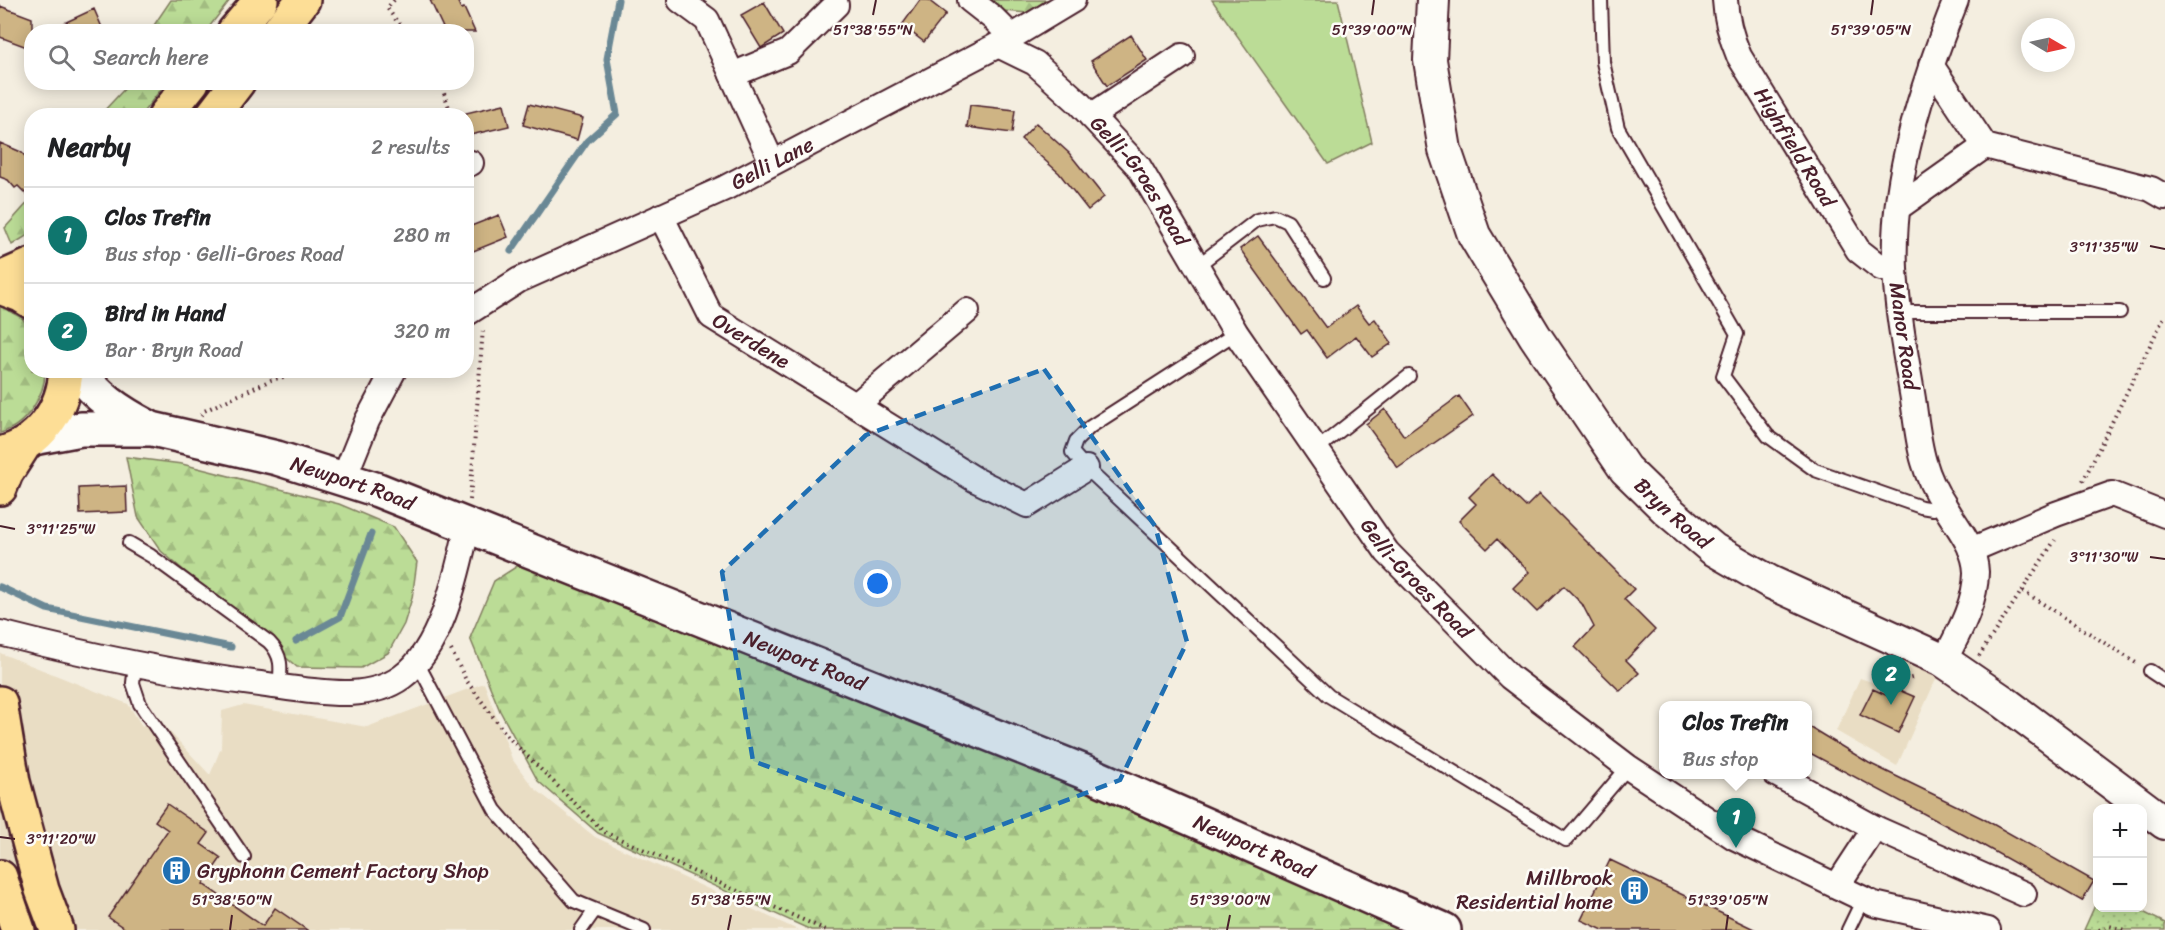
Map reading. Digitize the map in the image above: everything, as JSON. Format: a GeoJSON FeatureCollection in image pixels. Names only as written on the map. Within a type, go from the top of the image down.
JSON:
{"type":"FeatureCollection","features":[{"type":"Feature","properties":{"kind":"main road"},"geometry":{"type":"LineString","coordinates":[[241,24],[261,0]]}},
{"type":"Feature","properties":{"kind":"main road"},"geometry":{"type":"LineString","coordinates":[[284,24],[303,0]]}},
{"type":"Feature","properties":{"kind":"main road"},"geometry":{"type":"LineString","coordinates":[[171,108],[186,90]]}},
{"type":"Feature","properties":{"kind":"main road"},"geometry":{"type":"LineString","coordinates":[[218,108],[232,90]]}},
{"type":"Feature","properties":{"kind":"main road"},"geometry":{"type":"LineString","coordinates":[[0,279],[24,269]]}},
{"type":"Feature","properties":{"kind":"main road"},"geometry":{"type":"LineString","coordinates":[[0,287],[24,297]]}},
{"type":"Feature","properties":{"kind":"main road"},"geometry":{"type":"LineString","coordinates":[[0,488],[19,446],[43,429],[58,406],[65,378]]}},
{"type":"Feature","properties":{"kind":"main road","name":"Newport Road"},"geometry":{"type":"LineString","coordinates":[[85,378],[105,400],[152,429]]}},
{"type":"Feature","properties":{"kind":"main road","name":"Newport Road"},"geometry":{"type":"LineString","coordinates":[[19,446],[85,428],[152,429],[277,458],[344,478],[468,525],[1092,775],[1444,930]]}},
{"type":"Feature","properties":{"kind":"main road"},"geometry":{"type":"LineString","coordinates":[[0,703],[13,782],[42,890],[57,930]]}},
{"type":"Feature","properties":{"kind":"main road"},"geometry":{"type":"LineString","coordinates":[[0,877],[18,930]]}},
{"type":"Feature","properties":{"kind":"street"},"geometry":{"type":"LineString","coordinates":[[680,0],[707,20],[772,162]]}},
{"type":"Feature","properties":{"kind":"street","name":"Gelli-Groes Road"},"geometry":{"type":"LineString","coordinates":[[970,0],[993,18],[1005,41],[1035,63],[1091,116],[1139,167],[1236,333],[1387,552],[1510,676],[1628,767],[1734,837],[1874,904],[1988,930]]}},
{"type":"Feature","properties":{"kind":"street","name":"Gelli Lane"},"geometry":{"type":"LineString","coordinates":[[476,308],[519,280],[725,188],[1005,41],[1073,0]]}},
{"type":"Feature","properties":{"kind":"street","name":"Bryn Road"},"geometry":{"type":"LineString","coordinates":[[1433,0],[1430,60],[1445,150],[1474,235],[1534,336],[1625,469],[1667,510],[1713,549],[1770,582],[1944,662],[2004,702],[2165,823]]}},
{"type":"Feature","properties":{"kind":"street","name":"Highfield Road"},"geometry":{"type":"LineString","coordinates":[[1725,0],[1726,20],[1739,56],[1858,250],[1881,268],[1895,270]]}},
{"type":"Feature","properties":{"kind":"street","name":"Manor Road"},"geometry":{"type":"LineString","coordinates":[[1944,662],[1968,612],[1976,571],[1971,550],[1942,503],[1924,462],[1899,312],[1894,232],[1910,138],[1931,65],[1956,0]]}},
{"type":"Feature","properties":{"kind":"street"},"geometry":{"type":"LineString","coordinates":[[732,75],[788,52],[837,5]]}},
{"type":"Feature","properties":{"kind":"street"},"geometry":{"type":"LineString","coordinates":[[1091,116],[1182,56]]}},
{"type":"Feature","properties":{"kind":"street"},"geometry":{"type":"LineString","coordinates":[[1931,65],[1985,146],[2151,189],[2165,197]]}},
{"type":"Feature","properties":{"kind":"street"},"geometry":{"type":"LineString","coordinates":[[1899,207],[1985,146]]}},
{"type":"Feature","properties":{"kind":"street","name":"Overdene"},"geometry":{"type":"LineString","coordinates":[[661,216],[711,316],[976,480],[1027,505],[1086,468]]}},
{"type":"Feature","properties":{"kind":"street"},"geometry":{"type":"LineString","coordinates":[[856,405],[967,311]]}},
{"type":"Feature","properties":{"kind":"street"},"geometry":{"type":"LineString","coordinates":[[344,478],[367,421],[390,378]]}},
{"type":"Feature","properties":{"kind":"street"},"geometry":{"type":"LineString","coordinates":[[1971,550],[2056,514],[2112,494],[2165,515]]}},
{"type":"Feature","properties":{"kind":"street"},"geometry":{"type":"LineString","coordinates":[[0,633],[135,665],[209,678],[339,693],[372,690],[404,676],[430,644],[460,559],[468,525]]}},
{"type":"Feature","properties":{"kind":"street"},"geometry":{"type":"LineString","coordinates":[[1785,779],[1875,828],[2024,894]]}},
{"type":"Feature","properties":{"kind":"street"},"geometry":{"type":"LineString","coordinates":[[1837,886],[1875,828]]}},
{"type":"Feature","properties":{"kind":"lane"},"geometry":{"type":"LineString","coordinates":[[1601,0],[1603,62],[1618,128],[1737,334],[1723,376],[1768,436],[1815,470],[1921,507],[1934,508],[1942,503]]}},
{"type":"Feature","properties":{"kind":"lane"},"geometry":{"type":"LineString","coordinates":[[1197,266],[1257,220],[1275,216],[1288,222],[1324,278]]}},
{"type":"Feature","properties":{"kind":"lane"},"geometry":{"type":"LineString","coordinates":[[1899,312],[2120,312]]}},
{"type":"Feature","properties":{"kind":"lane"},"geometry":{"type":"LineString","coordinates":[[1236,333],[1090,427],[1076,441],[1072,452],[1086,468],[1329,696],[1566,840],[1628,767]]}},
{"type":"Feature","properties":{"kind":"lane"},"geometry":{"type":"LineString","coordinates":[[1317,449],[1409,376]]}},
{"type":"Feature","properties":{"kind":"lane"},"geometry":{"type":"LineString","coordinates":[[129,543],[151,556],[269,642],[280,657],[279,687]]}},
{"type":"Feature","properties":{"kind":"lane"},"geometry":{"type":"LineString","coordinates":[[417,662],[495,810],[574,901],[644,930]]}},
{"type":"Feature","properties":{"kind":"lane"},"geometry":{"type":"LineString","coordinates":[[135,665],[133,683],[140,704],[244,857]]}},
{"type":"Feature","properties":{"kind":"lane"},"geometry":{"type":"LineString","coordinates":[[2150,671],[2165,681]]}},
{"type":"Feature","properties":{"kind":"lane"},"geometry":{"type":"LineString","coordinates":[[1848,930],[1863,899]]}},
{"type":"Feature","properties":{"kind":"lane"},"geometry":{"type":"LineString","coordinates":[[581,930],[596,910]]}},
{"type":"Feature","properties":{"kind":"path"},"geometry":{"type":"LineString","coordinates":[[394,0],[387,8],[399,24]]}},
{"type":"Feature","properties":{"kind":"path"},"geometry":{"type":"LineString","coordinates":[[443,90],[449,108]]}},
{"type":"Feature","properties":{"kind":"path"},"geometry":{"type":"LineString","coordinates":[[474,362],[476,308]]}},
{"type":"Feature","properties":{"kind":"path"},"geometry":{"type":"LineString","coordinates":[[192,437],[196,421],[204,411],[279,378]]}},
{"type":"Feature","properties":{"kind":"path"},"geometry":{"type":"LineString","coordinates":[[468,525],[473,378]]}},
{"type":"Feature","properties":{"kind":"path"},"geometry":{"type":"LineString","coordinates":[[2023,591],[2150,671]]}},
{"type":"Feature","properties":{"kind":"path"},"geometry":{"type":"LineString","coordinates":[[438,625],[466,680],[508,737],[604,832],[826,930]]}},
{"type":"Feature","properties":{"kind":"path"},"geometry":{"type":"LineString","coordinates":[[2099,930],[2109,926],[2125,930]]}},
{"type":"Feature","properties":{"kind":"highlighted area"},"geometry":{"type":"Polygon","coordinates":[[[1044,369],[1155,526],[1187,642],[1120,780],[964,839],[753,761],[722,572],[866,435],[1044,369]]]}},
{"type":"Feature","properties":{"kind":"shaded area"},"geometry":{"type":"Polygon","coordinates":[[[0,653],[128,704],[142,726],[156,717],[210,775],[221,748],[222,711],[243,705],[367,727],[484,683],[512,759],[533,787],[595,837],[798,930],[0,930],[0,653]]]}},
{"type":"Feature","properties":{"kind":"shaded area"},"geometry":{"type":"Polygon","coordinates":[[[1895,654],[1937,677],[1897,766],[1836,731],[1860,678],[1883,686],[1895,654]]]}},
{"type":"Feature","properties":{"kind":"green space"},"geometry":{"type":"Polygon","coordinates":[[[171,0],[230,0],[211,24],[155,24],[171,0]]]}},
{"type":"Feature","properties":{"kind":"green space"},"geometry":{"type":"Polygon","coordinates":[[[987,0],[1046,0],[1029,13],[1004,11],[987,0]]]}},
{"type":"Feature","properties":{"kind":"green space"},"geometry":{"type":"Polygon","coordinates":[[[1212,0],[1338,0],[1372,142],[1328,164],[1212,0]]]}},
{"type":"Feature","properties":{"kind":"green space"},"geometry":{"type":"Polygon","coordinates":[[[123,90],[161,90],[146,108],[107,108],[123,90]]]}},
{"type":"Feature","properties":{"kind":"green space"},"geometry":{"type":"Polygon","coordinates":[[[24,207],[24,237],[12,245],[5,228],[24,207]]]}},
{"type":"Feature","properties":{"kind":"green space"},"geometry":{"type":"Polygon","coordinates":[[[0,306],[24,321],[24,378],[44,378],[38,400],[26,417],[0,433],[0,306]]]}},
{"type":"Feature","properties":{"kind":"green space"},"geometry":{"type":"Polygon","coordinates":[[[126,457],[182,464],[339,504],[394,527],[417,562],[412,598],[404,624],[388,653],[361,668],[297,667],[161,551],[138,517],[126,457]]]}},
{"type":"Feature","properties":{"kind":"green space"},"geometry":{"type":"Polygon","coordinates":[[[522,563],[892,705],[1411,930],[811,930],[598,833],[538,781],[500,711],[470,638],[494,581],[522,563]]]}},
{"type":"Feature","properties":{"kind":"green space"},"geometry":{"type":"Polygon","coordinates":[[[2093,910],[2093,912],[2143,912],[2165,923],[2165,930],[2084,930],[2093,910]]]}},
{"type":"Feature","properties":{"kind":"building"},"geometry":{"type":"Polygon","coordinates":[[[430,0],[457,0],[461,9],[464,8],[471,24],[441,24],[430,0]]]}},
{"type":"Feature","properties":{"kind":"building"},"geometry":{"type":"Polygon","coordinates":[[[920,0],[928,0],[946,14],[924,42],[902,25],[920,0]]]}},
{"type":"Feature","properties":{"kind":"building"},"geometry":{"type":"Polygon","coordinates":[[[764,2],[783,34],[761,48],[741,15],[764,2]]]}},
{"type":"Feature","properties":{"kind":"building"},"geometry":{"type":"Polygon","coordinates":[[[0,6],[32,18],[32,24],[24,24],[24,46],[0,37],[0,6]]]}},
{"type":"Feature","properties":{"kind":"building"},"geometry":{"type":"Polygon","coordinates":[[[94,9],[101,24],[62,24],[94,9]]]}},
{"type":"Feature","properties":{"kind":"building"},"geometry":{"type":"Polygon","coordinates":[[[1131,35],[1147,60],[1107,86],[1091,61],[1131,35]]]}},
{"type":"Feature","properties":{"kind":"building"},"geometry":{"type":"Polygon","coordinates":[[[504,104],[509,126],[474,134],[474,111],[504,104]]]}},
{"type":"Feature","properties":{"kind":"building"},"geometry":{"type":"Polygon","coordinates":[[[529,104],[583,118],[577,140],[523,125],[529,104]]]}},
{"type":"Feature","properties":{"kind":"building"},"geometry":{"type":"Polygon","coordinates":[[[970,105],[1015,110],[1012,133],[967,127],[970,105]]]}},
{"type":"Feature","properties":{"kind":"building"},"geometry":{"type":"Polygon","coordinates":[[[1036,123],[1069,153],[1104,197],[1088,210],[1059,173],[1021,139],[1036,123]]]}},
{"type":"Feature","properties":{"kind":"building"},"geometry":{"type":"Polygon","coordinates":[[[0,143],[24,155],[24,192],[18,186],[15,188],[8,180],[0,177],[0,143]]]}},
{"type":"Feature","properties":{"kind":"building"},"geometry":{"type":"Polygon","coordinates":[[[499,215],[508,237],[474,251],[474,225],[499,215]]]}},
{"type":"Feature","properties":{"kind":"building"},"geometry":{"type":"Polygon","coordinates":[[[1258,236],[1326,328],[1356,306],[1369,323],[1375,319],[1392,343],[1372,357],[1356,336],[1327,358],[1307,330],[1301,334],[1240,249],[1258,236]]]}},
{"type":"Feature","properties":{"kind":"building"},"geometry":{"type":"Polygon","coordinates":[[[1459,396],[1473,416],[1398,468],[1366,424],[1385,409],[1404,436],[1459,396]]]}},
{"type":"Feature","properties":{"kind":"building"},"geometry":{"type":"Polygon","coordinates":[[[1492,474],[1526,507],[1539,494],[1634,589],[1624,599],[1655,630],[1626,660],[1639,673],[1620,691],[1575,647],[1594,627],[1582,604],[1564,586],[1537,612],[1513,588],[1529,572],[1497,539],[1487,549],[1459,521],[1476,504],[1469,497],[1492,474]]]}},
{"type":"Feature","properties":{"kind":"building"},"geometry":{"type":"Polygon","coordinates":[[[126,486],[127,512],[80,514],[79,488],[126,486]]]}},
{"type":"Feature","properties":{"kind":"building"},"geometry":{"type":"Polygon","coordinates":[[[1894,688],[1915,697],[1898,733],[1860,715],[1873,689],[1890,697],[1894,688]]]}},
{"type":"Feature","properties":{"kind":"building"},"geometry":{"type":"Polygon","coordinates":[[[1812,728],[1869,763],[1982,818],[2093,880],[2082,901],[1812,754],[1812,728]]]}},
{"type":"Feature","properties":{"kind":"building","name":"Gryphonn Cement Factory Shop"},"geometry":{"type":"Polygon","coordinates":[[[167,804],[209,833],[201,844],[221,858],[203,884],[263,926],[275,908],[307,930],[127,930],[108,917],[168,830],[155,821],[167,804]]]}},
{"type":"Feature","properties":{"kind":"building","name":"Millbrook Residential home"},"geometry":{"type":"Polygon","coordinates":[[[1610,860],[1756,930],[1603,930],[1581,920],[1610,860]]]}},
{"type":"Feature","properties":{"kind":"waterway"},"geometry":{"type":"LineString","coordinates":[[511,251],[587,141],[617,114],[607,59],[618,0]]}},
{"type":"Feature","properties":{"kind":"waterway"},"geometry":{"type":"LineString","coordinates":[[296,641],[340,617],[371,534]]}},
{"type":"Feature","properties":{"kind":"waterway"},"geometry":{"type":"LineString","coordinates":[[0,587],[47,609],[231,647]]}},
{"type":"Feature","properties":{"kind":"place","name":"Bird in Hand"},"geometry":{"type":"Point","coordinates":[1891,705]}},
{"type":"Feature","properties":{"kind":"place","name":"Clos Trefin"},"geometry":{"type":"Point","coordinates":[1736,848]}},
{"type":"Feature","properties":{"kind":"place","name":"Gryphonn Cement Factory Shop"},"geometry":{"type":"Point","coordinates":[176,871]}},
{"type":"Feature","properties":{"kind":"place","name":"Millbrook Residential home"},"geometry":{"type":"Point","coordinates":[1634,890]}}]}
